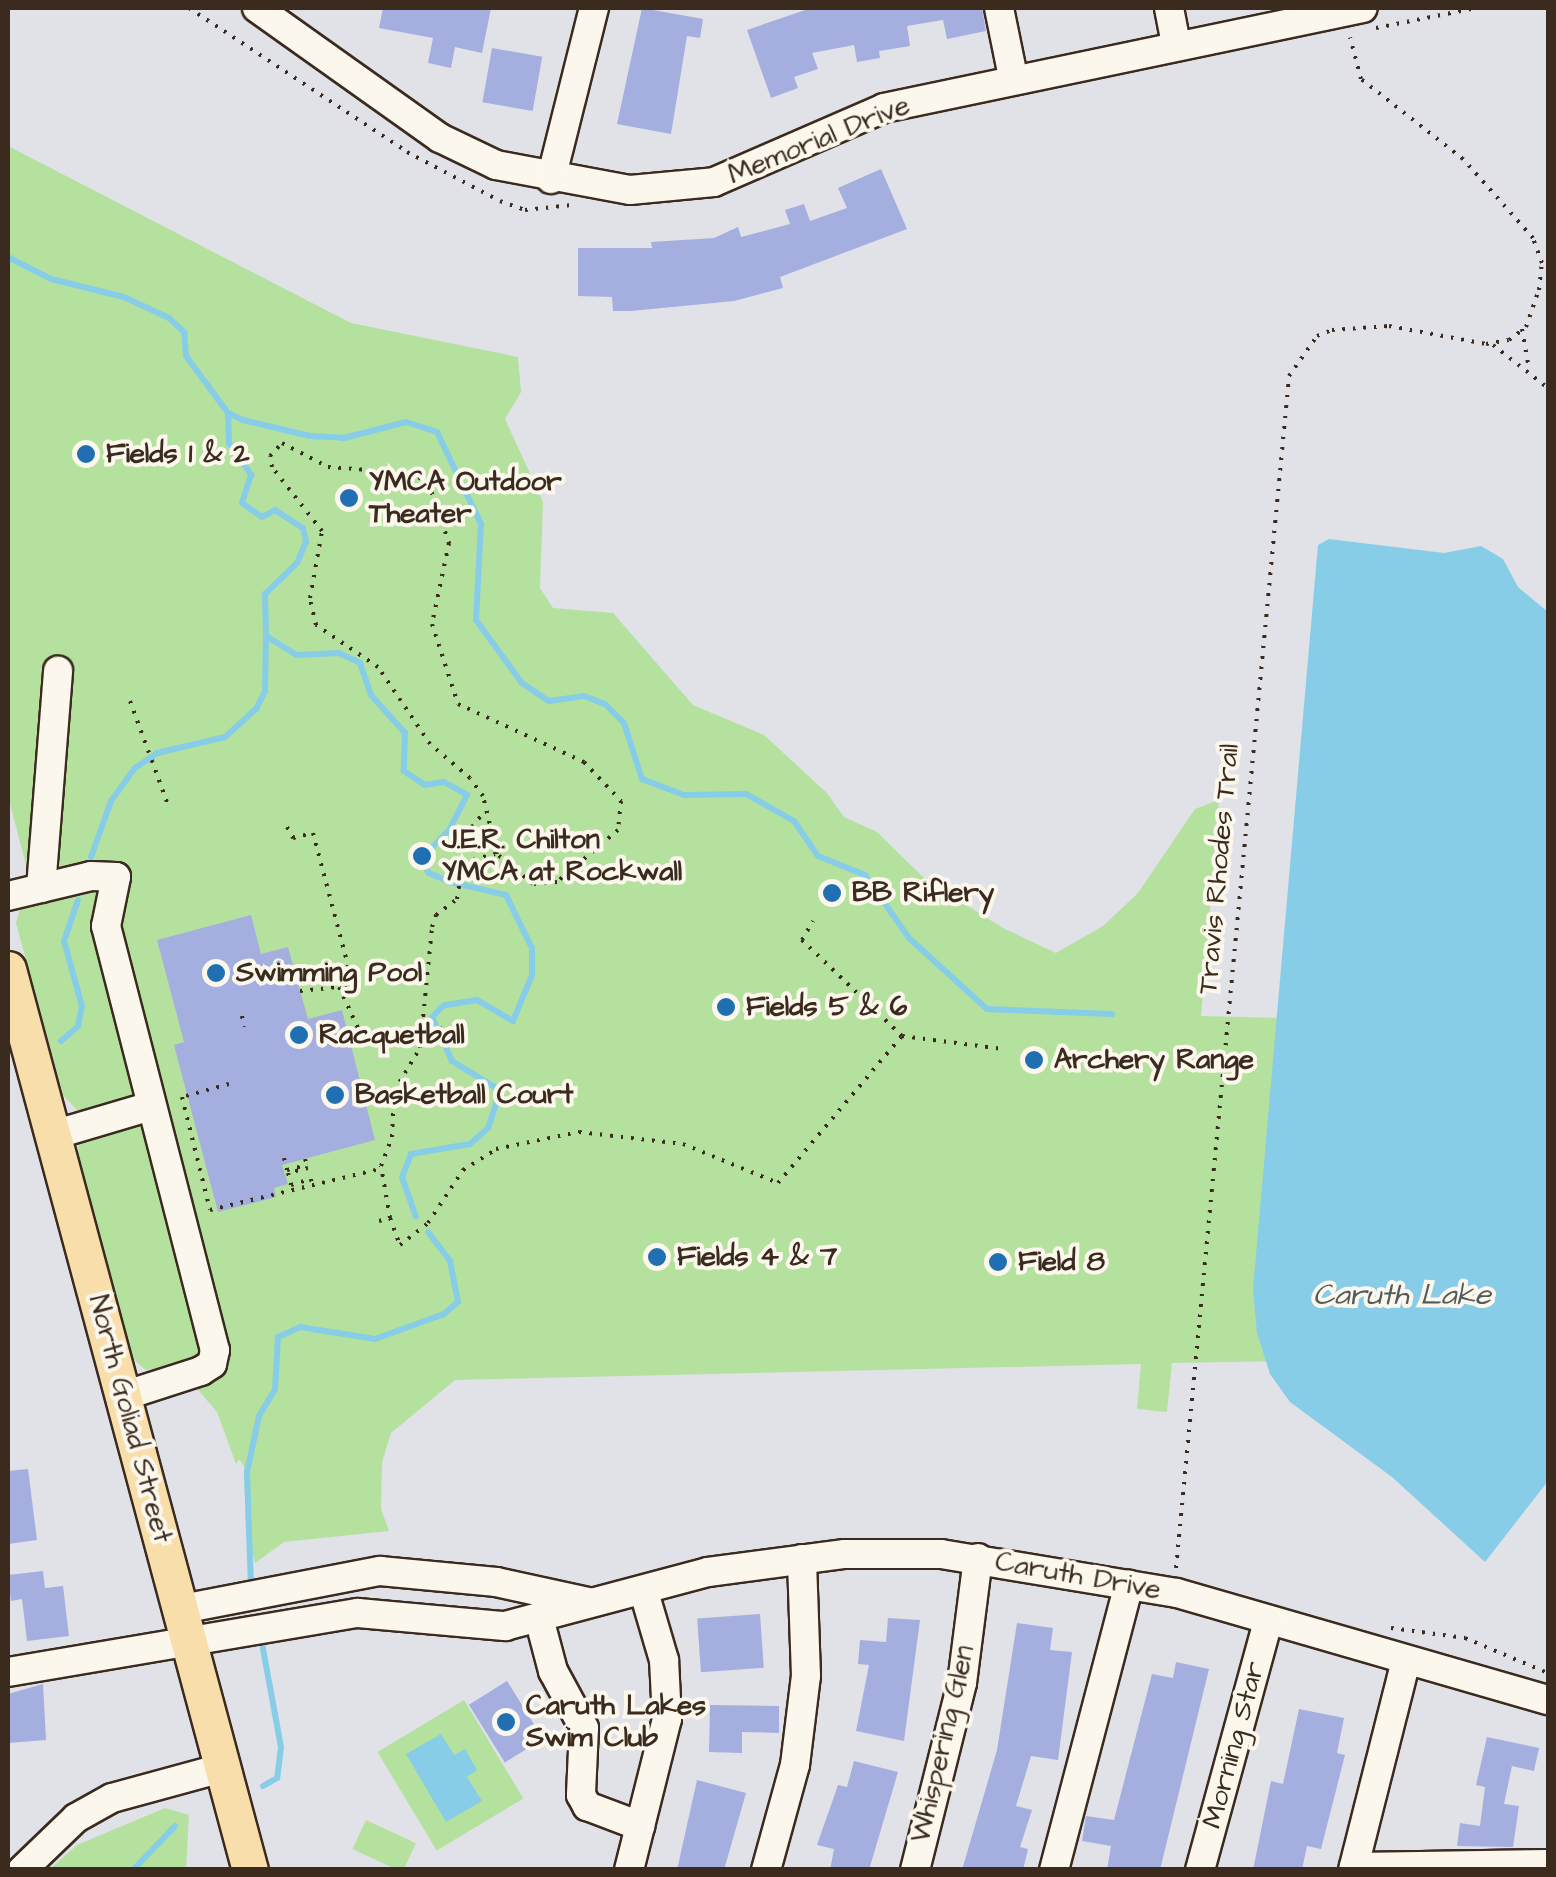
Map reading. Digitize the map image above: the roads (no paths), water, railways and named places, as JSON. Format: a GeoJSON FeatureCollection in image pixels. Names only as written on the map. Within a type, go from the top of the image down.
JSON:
{"type":"FeatureCollection","features":[{"type":"Feature","properties":{"kind":"main road","name":"North Goliad Street"},"geometry":{"type":"LineString","coordinates":[[10,989],[250,1870]]}},
{"type":"Feature","properties":{"kind":"street","name":"Memorial Drive"},"geometry":{"type":"LineString","coordinates":[[257,8],[440,138],[496,165],[630,190],[714,182],[884,108],[1314,12],[1363,8]]}},
{"type":"Feature","properties":{"kind":"street"},"geometry":{"type":"LineString","coordinates":[[552,178],[594,8]]}},
{"type":"Feature","properties":{"kind":"street"},"geometry":{"type":"LineString","coordinates":[[999,8],[1012,78]]}},
{"type":"Feature","properties":{"kind":"street"},"geometry":{"type":"LineString","coordinates":[[1169,8],[1176,45]]}},
{"type":"Feature","properties":{"kind":"street"},"geometry":{"type":"LineString","coordinates":[[41,888],[58,670]]}},
{"type":"Feature","properties":{"kind":"street"},"geometry":{"type":"LineString","coordinates":[[8,896],[116,877],[106,926],[215,1350],[212,1364],[201,1371],[123,1396]]}},
{"type":"Feature","properties":{"kind":"street"},"geometry":{"type":"LineString","coordinates":[[52,1135],[150,1106]]}},
{"type":"Feature","properties":{"kind":"street","name":"Caruth Drive"},"geometry":{"type":"LineString","coordinates":[[8,1672],[190,1645],[358,1613],[505,1626],[708,1572],[869,1553],[978,1558],[1128,1585],[1183,1577],[1268,1621],[1548,1700]]}},
{"type":"Feature","properties":{"kind":"street","name":"Whispering Glen"},"geometry":{"type":"LineString","coordinates":[[915,1870],[962,1683],[978,1558]]}},
{"type":"Feature","properties":{"kind":"street"},"geometry":{"type":"LineString","coordinates":[[766,1870],[795,1766],[804,1694],[802,1559]]}},
{"type":"Feature","properties":{"kind":"street","name":"Caruth Drive"},"geometry":{"type":"LineString","coordinates":[[182,1609],[380,1570],[496,1582],[599,1604]]}},
{"type":"Feature","properties":{"kind":"street"},"geometry":{"type":"LineString","coordinates":[[1054,1870],[1128,1585]]}},
{"type":"Feature","properties":{"kind":"street"},"geometry":{"type":"LineString","coordinates":[[629,1870],[668,1719],[664,1660],[644,1592]]}},
{"type":"Feature","properties":{"kind":"street"},"geometry":{"type":"LineString","coordinates":[[539,1618],[553,1672],[584,1728],[580,1795],[587,1806],[640,1826]]}},
{"type":"Feature","properties":{"kind":"street","name":"Morning Star"},"geometry":{"type":"LineString","coordinates":[[1200,1870],[1268,1621]]}},
{"type":"Feature","properties":{"kind":"street"},"geometry":{"type":"LineString","coordinates":[[1406,1660],[1354,1868],[1548,1864]]}},
{"type":"Feature","properties":{"kind":"street"},"geometry":{"type":"LineString","coordinates":[[22,1870],[76,1818],[112,1798],[222,1768]]}},
{"type":"Feature","properties":{"kind":"water","name":"Caruth Lake"},"geometry":{"type":"Polygon","coordinates":[[[1329,539],[1444,553],[1481,546],[1503,559],[1518,587],[1548,612],[1548,1481],[1485,1562],[1392,1477],[1290,1402],[1270,1374],[1257,1333],[1253,1289],[1318,545],[1329,539]]]}},
{"type":"Feature","properties":{"kind":"water"},"geometry":{"type":"Polygon","coordinates":[[[441,1734],[454,1755],[465,1749],[477,1770],[467,1777],[482,1801],[446,1822],[406,1754],[441,1734]]]}},
{"type":"Feature","properties":{"kind":"waterway"},"geometry":{"type":"LineString","coordinates":[[8,257],[51,279],[124,297],[169,318],[184,332],[186,356],[228,413],[243,420],[310,436],[344,438],[406,422],[437,432],[481,524],[476,620],[522,683],[549,701],[584,696],[605,704],[624,723],[642,779],[684,795],[746,794],[794,821],[818,856],[865,875],[909,938],[987,1009],[1112,1014]]}},
{"type":"Feature","properties":{"kind":"waterway"},"geometry":{"type":"LineString","coordinates":[[228,413],[229,443],[251,475],[242,503],[262,517],[275,510],[303,528],[306,542],[297,563],[265,594],[266,636],[297,655],[339,653],[360,663],[371,695],[405,733],[404,771],[425,785],[444,782],[467,795],[450,829],[420,860],[429,873],[450,882],[506,895],[532,948],[532,975],[513,1021],[477,1000],[444,1005],[432,1017],[452,1061],[496,1088],[496,1104],[488,1128],[470,1144],[411,1154],[402,1177],[416,1217]]}},
{"type":"Feature","properties":{"kind":"waterway"},"geometry":{"type":"LineString","coordinates":[[91,857],[111,801],[135,768],[157,753],[225,737],[256,709],[265,691],[266,636]]}},
{"type":"Feature","properties":{"kind":"waterway"},"geometry":{"type":"LineString","coordinates":[[61,1041],[78,1026],[82,1006],[64,941],[78,900]]}},
{"type":"Feature","properties":{"kind":"waterway"},"geometry":{"type":"LineString","coordinates":[[251,1587],[247,1472],[259,1416],[275,1389],[278,1337],[300,1327],[375,1339],[444,1314],[458,1302],[450,1261],[428,1232]]}},
{"type":"Feature","properties":{"kind":"waterway"},"geometry":{"type":"LineString","coordinates":[[261,1638],[281,1747],[277,1778],[263,1786]]}},
{"type":"Feature","properties":{"kind":"waterway"},"geometry":{"type":"LineString","coordinates":[[133,1870],[175,1826]]}},
{"type":"Feature","properties":{"kind":"place","name":"Fields 1 & 2"},"geometry":{"type":"Point","coordinates":[86,454]}},
{"type":"Feature","properties":{"kind":"place","name":"YMCA Outdoor Theater"},"geometry":{"type":"Point","coordinates":[349,498]}},
{"type":"Feature","properties":{"kind":"place","name":"J.E.R. Chilton YMCA at Rockwall"},"geometry":{"type":"Point","coordinates":[422,856]}},
{"type":"Feature","properties":{"kind":"place","name":"BB Riflery"},"geometry":{"type":"Point","coordinates":[832,893]}},
{"type":"Feature","properties":{"kind":"place","name":"Swimming Pool"},"geometry":{"type":"Point","coordinates":[216,973]}},
{"type":"Feature","properties":{"kind":"place","name":"Fields 5 & 6"},"geometry":{"type":"Point","coordinates":[726,1007]}},
{"type":"Feature","properties":{"kind":"place","name":"Racquetball"},"geometry":{"type":"Point","coordinates":[299,1035]}},
{"type":"Feature","properties":{"kind":"place","name":"Archery Range"},"geometry":{"type":"Point","coordinates":[1034,1060]}},
{"type":"Feature","properties":{"kind":"place","name":"Basketball Court"},"geometry":{"type":"Point","coordinates":[335,1095]}},
{"type":"Feature","properties":{"kind":"place","name":"Fields 4 & 7"},"geometry":{"type":"Point","coordinates":[657,1257]}},
{"type":"Feature","properties":{"kind":"place","name":"Field 8"},"geometry":{"type":"Point","coordinates":[998,1262]}},
{"type":"Feature","properties":{"kind":"place","name":"Caruth Lakes Swim Club"},"geometry":{"type":"Point","coordinates":[506,1722]}}]}
